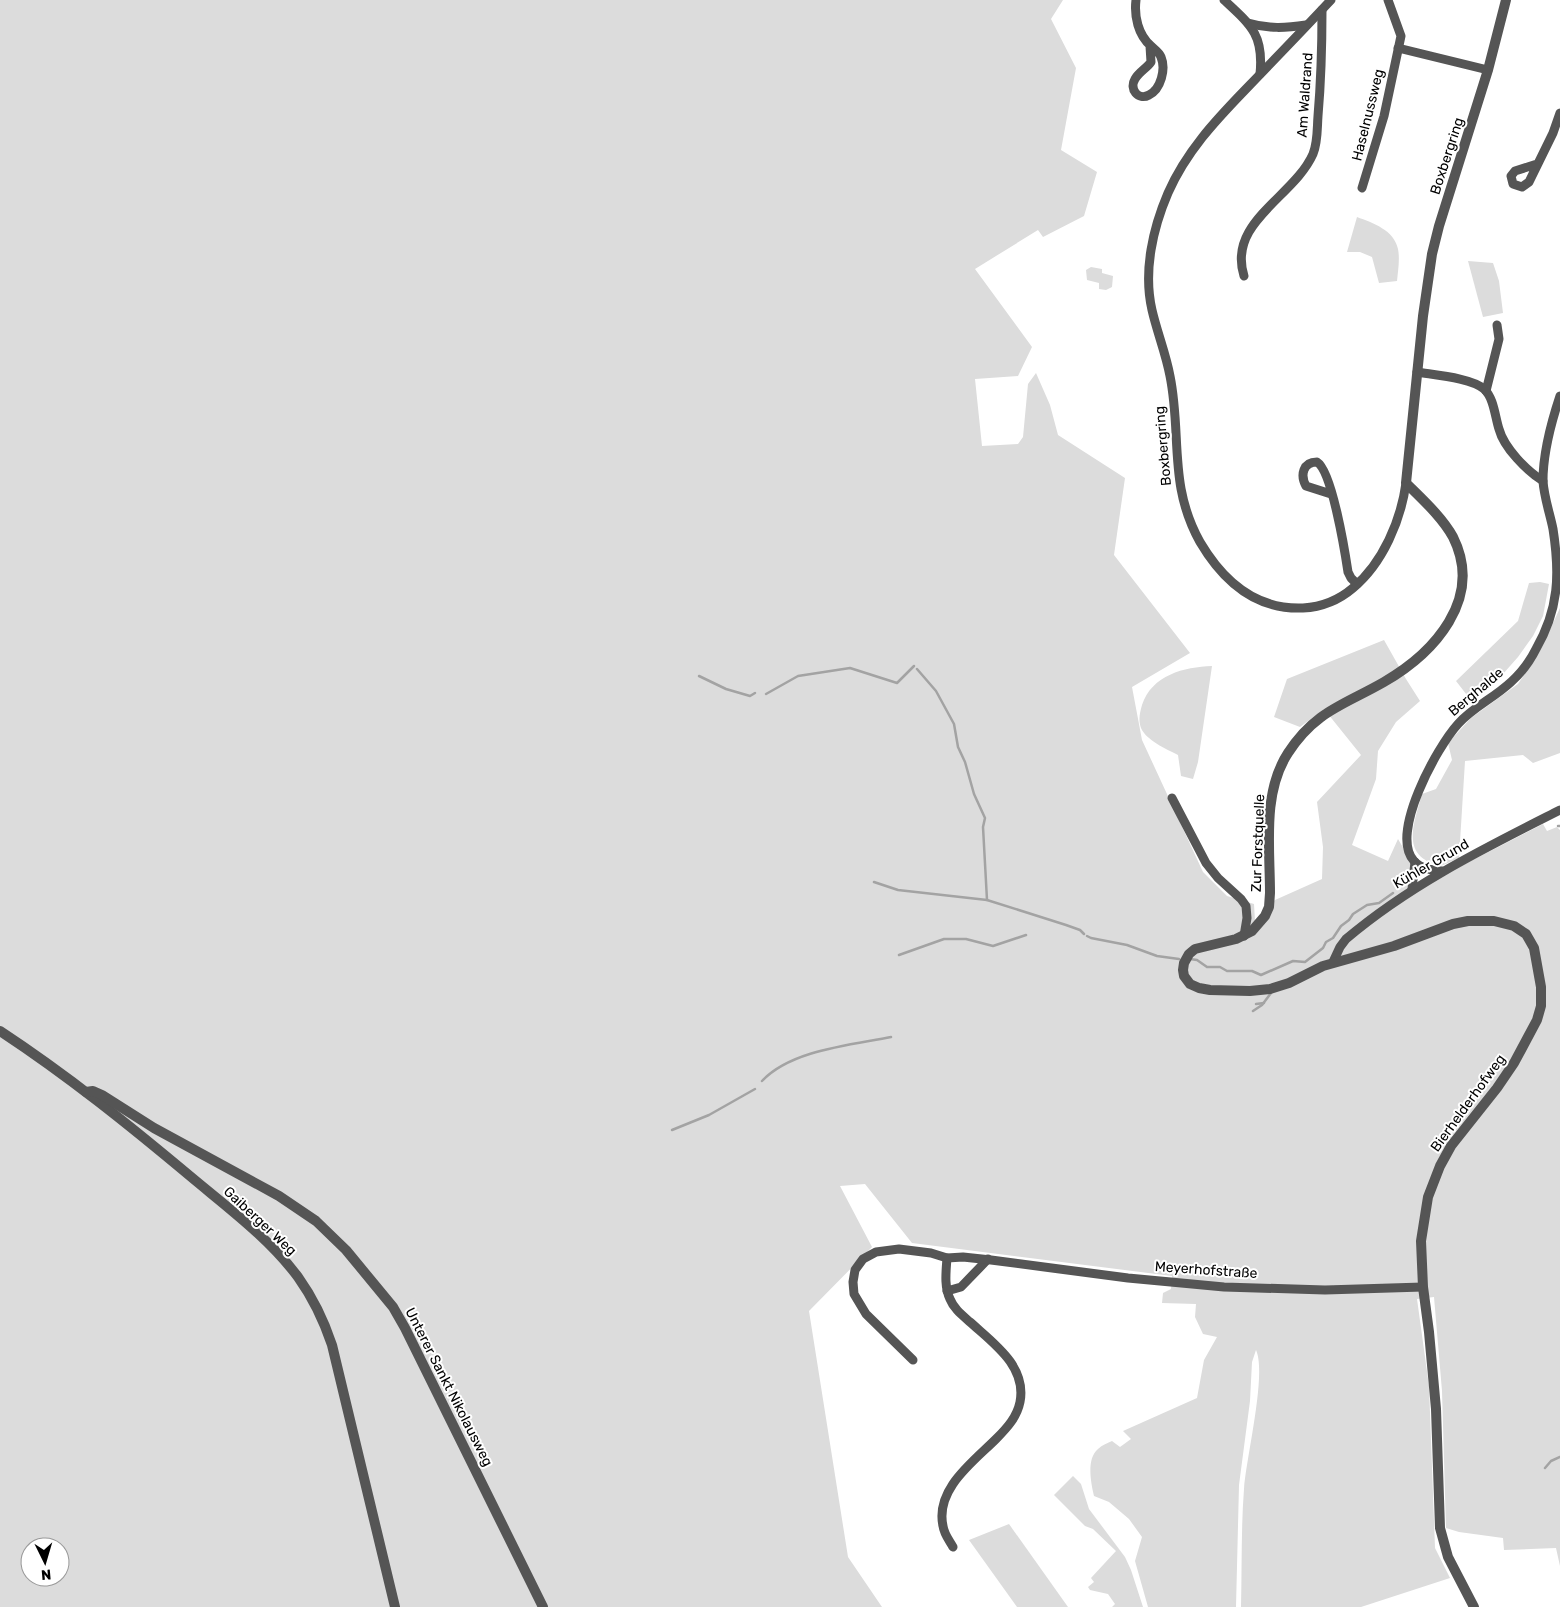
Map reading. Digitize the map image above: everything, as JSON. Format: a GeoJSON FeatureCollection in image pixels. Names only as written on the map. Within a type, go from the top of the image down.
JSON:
{"type":"FeatureCollection","features":[{"type":"Feature","properties":{"kind":"street"},"geometry":{"type":"LineString","coordinates":[[1136,0],[1137,21],[1141,32],[1150,46],[1159,54],[1163,69],[1157,87],[1151,94],[1144,96],[1136,94],[1133,90],[1133,85],[1138,75],[1151,62],[1150,46]]}},
{"type":"Feature","properties":{"kind":"street"},"geometry":{"type":"LineString","coordinates":[[1224,0],[1248,23],[1255,34],[1259,47],[1260,74]]}},
{"type":"Feature","properties":{"kind":"street","name":"Haselnussweg"},"geometry":{"type":"LineString","coordinates":[[1362,188],[1384,116],[1400,36],[1388,0]]}},
{"type":"Feature","properties":{"kind":"street","name":"Boxbergring"},"geometry":{"type":"LineString","coordinates":[[1327,4],[1207,130],[1181,168],[1163,206],[1148,273],[1152,310],[1171,380],[1180,487],[1192,525],[1207,553],[1232,583],[1252,598],[1280,607],[1308,608],[1326,604],[1338,598],[1357,584],[1372,568],[1390,537],[1403,502],[1406,483],[1417,372],[1434,243],[1488,70],[1506,0]]}},
{"type":"Feature","properties":{"kind":"street","name":"Am Waldrand"},"geometry":{"type":"LineString","coordinates":[[1244,276],[1241,253],[1248,232],[1288,188],[1314,152],[1327,4]]}},
{"type":"Feature","properties":{"kind":"street"},"geometry":{"type":"LineString","coordinates":[[1248,23],[1278,28],[1306,26]]}},
{"type":"Feature","properties":{"kind":"street"},"geometry":{"type":"LineString","coordinates":[[1398,48],[1488,70]]}},
{"type":"Feature","properties":{"kind":"street"},"geometry":{"type":"LineString","coordinates":[[1537,164],[1553,133],[1560,113]]}},
{"type":"Feature","properties":{"kind":"street"},"geometry":{"type":"LineString","coordinates":[[1486,391],[1499,339],[1498,328]]}},
{"type":"Feature","properties":{"kind":"street"},"geometry":{"type":"LineString","coordinates":[[1417,372],[1466,381],[1480,386],[1486,391],[1491,399],[1505,443],[1534,476],[1543,481]]}},
{"type":"Feature","properties":{"kind":"street","name":"Berghalde"},"geometry":{"type":"LineString","coordinates":[[1412,889],[1415,862],[1407,846],[1407,834],[1419,790],[1432,762],[1461,720],[1474,708],[1511,682],[1524,668],[1536,649],[1554,610],[1560,576],[1559,562],[1543,481],[1549,437],[1560,396]]}},
{"type":"Feature","properties":{"kind":"street","name":"Zur Forstquelle"},"geometry":{"type":"LineString","coordinates":[[1333,962],[1289,983],[1262,990],[1203,989],[1193,986],[1186,980],[1183,973],[1184,963],[1191,952],[1244,936],[1260,924],[1268,907],[1270,893],[1271,802],[1278,771],[1288,753],[1304,732],[1321,716],[1384,682],[1421,656],[1436,642],[1449,624],[1460,593],[1462,575],[1459,555],[1454,539],[1438,517],[1406,483]]}},
{"type":"Feature","properties":{"kind":"street"},"geometry":{"type":"LineString","coordinates":[[1331,494],[1339,520],[1348,572],[1357,584]]}},
{"type":"Feature","properties":{"kind":"street"},"geometry":{"type":"LineString","coordinates":[[1172,798],[1206,863],[1218,878],[1241,898],[1246,906],[1247,918],[1244,936]]}},
{"type":"Feature","properties":{"kind":"street","name":"Kühler Grund"},"geometry":{"type":"LineString","coordinates":[[1333,962],[1346,939],[1412,889],[1442,871],[1560,810]]}},
{"type":"Feature","properties":{"kind":"street"},"geometry":{"type":"LineString","coordinates":[[1415,862],[1427,869],[1442,871]]}},
{"type":"Feature","properties":{"kind":"street","name":"Bierhelderhofweg"},"geometry":{"type":"LineString","coordinates":[[1333,962],[1394,946],[1444,927],[1468,921],[1494,922],[1514,926],[1526,934],[1534,948],[1542,987],[1539,1016],[1514,1063],[1451,1146],[1435,1176],[1422,1226],[1420,1254],[1433,1379],[1440,1528],[1448,1557],[1474,1607]]}},
{"type":"Feature","properties":{"kind":"street","name":"Gaiberger Weg"},"geometry":{"type":"LineString","coordinates":[[0,1031],[85,1092],[166,1156],[265,1241],[289,1266],[312,1298],[332,1345],[395,1607]]}},
{"type":"Feature","properties":{"kind":"street","name":"Unterer Sankt Nikolausweg"},"geometry":{"type":"LineString","coordinates":[[85,1092],[93,1091],[102,1095],[154,1128],[279,1196],[316,1221],[346,1250],[393,1307],[405,1328],[543,1607]]}},
{"type":"Feature","properties":{"kind":"street","name":"Meyerhofstraße"},"geometry":{"type":"LineString","coordinates":[[913,1360],[862,1309],[854,1291],[854,1274],[858,1265],[863,1259],[882,1250],[900,1249],[947,1258],[988,1259],[1128,1278],[1215,1286],[1309,1290],[1423,1287]]}},
{"type":"Feature","properties":{"kind":"street"},"geometry":{"type":"LineString","coordinates":[[947,1258],[947,1291],[953,1306],[1012,1363],[1018,1374],[1021,1392],[1017,1413],[1010,1423],[972,1463],[948,1491],[944,1500],[942,1519],[945,1532],[953,1547]]}},
{"type":"Feature","properties":{"kind":"street"},"geometry":{"type":"LineString","coordinates":[[947,1291],[961,1287],[988,1259]]}},
{"type":"Feature","properties":{"kind":"shaded area"},"geometry":{"type":"Polygon","coordinates":[[[0,0],[1063,0],[1051,19],[1076,68],[1061,150],[1097,172],[1084,216],[1043,237],[1038,230],[975,269],[1032,347],[1018,376],[975,379],[982,446],[1018,444],[1023,437],[1028,384],[1036,373],[1050,405],[1058,435],[1125,478],[1114,555],[1190,653],[1132,687],[1142,740],[1203,872],[1227,896],[1254,904],[1255,921],[1275,900],[1322,879],[1323,847],[1317,802],[1361,755],[1324,709],[1300,727],[1274,717],[1287,679],[1384,640],[1420,701],[1396,722],[1378,751],[1376,779],[1352,845],[1388,861],[1398,839],[1412,863],[1410,888],[1428,883],[1543,824],[1547,831],[1557,827],[1560,830],[1560,1566],[1556,1548],[1504,1550],[1503,1538],[1459,1532],[1446,1528],[1442,1391],[1434,1297],[1417,1299],[1429,1386],[1435,1548],[1450,1578],[1361,1607],[1241,1607],[1244,1489],[1258,1396],[1259,1362],[1256,1350],[1252,1362],[1250,1401],[1239,1485],[1236,1607],[1148,1607],[1135,1561],[1142,1537],[1129,1519],[1109,1502],[1094,1496],[1091,1465],[1094,1453],[1101,1446],[1112,1441],[1120,1447],[1131,1439],[1123,1431],[1197,1398],[1204,1360],[1217,1337],[1203,1334],[1195,1317],[1196,1304],[1162,1303],[1163,1293],[1171,1289],[1172,1276],[912,1243],[865,1184],[840,1186],[872,1247],[809,1311],[848,1557],[882,1607],[0,1607],[0,0]]]}},
{"type":"Feature","properties":{"kind":"shaded area"},"geometry":{"type":"Polygon","coordinates":[[[1357,217],[1382,228],[1396,242],[1399,257],[1397,281],[1379,283],[1372,257],[1360,252],[1347,252],[1357,217]]]}},
{"type":"Feature","properties":{"kind":"shaded area"},"geometry":{"type":"Polygon","coordinates":[[[1468,261],[1493,263],[1499,281],[1503,313],[1483,317],[1468,261]]]}},
{"type":"Feature","properties":{"kind":"shaded area"},"geometry":{"type":"Polygon","coordinates":[[[1091,267],[1102,269],[1102,273],[1113,276],[1112,287],[1106,290],[1099,289],[1099,283],[1087,280],[1086,270],[1091,267]]]}},
{"type":"Feature","properties":{"kind":"shaded area"},"geometry":{"type":"Polygon","coordinates":[[[1540,582],[1549,584],[1543,616],[1533,636],[1518,657],[1495,683],[1470,699],[1456,681],[1518,621],[1529,583],[1540,582]]]}},
{"type":"Feature","properties":{"kind":"shaded area"},"geometry":{"type":"Polygon","coordinates":[[[1560,608],[1560,753],[1533,763],[1523,755],[1465,761],[1459,858],[1441,866],[1428,861],[1419,855],[1414,847],[1413,827],[1422,794],[1436,789],[1452,760],[1448,743],[1471,718],[1518,684],[1540,651],[1560,608]]]}},
{"type":"Feature","properties":{"kind":"shaded area"},"geometry":{"type":"Polygon","coordinates":[[[1212,666],[1198,762],[1193,779],[1181,776],[1178,755],[1157,744],[1147,736],[1140,725],[1140,713],[1147,695],[1153,686],[1161,680],[1180,671],[1212,666]]]}},
{"type":"Feature","properties":{"kind":"shaded area"},"geometry":{"type":"Polygon","coordinates":[[[1073,1476],[1081,1484],[1089,1509],[1125,1557],[1143,1607],[1112,1607],[1115,1604],[1108,1594],[1090,1590],[1088,1587],[1094,1582],[1091,1578],[1116,1551],[1093,1529],[1085,1526],[1054,1495],[1073,1476]]]}},
{"type":"Feature","properties":{"kind":"shaded area"},"geometry":{"type":"Polygon","coordinates":[[[1009,1524],[1068,1607],[1017,1607],[969,1540],[1009,1524]]]}},
{"type":"Feature","properties":{"kind":"waterway"},"geometry":{"type":"LineString","coordinates":[[766,694],[798,676],[850,668],[897,683],[914,666]]}},
{"type":"Feature","properties":{"kind":"waterway"},"geometry":{"type":"LineString","coordinates":[[917,669],[936,691],[954,724],[958,747],[965,762],[974,794],[985,818],[983,827],[987,900]]}},
{"type":"Feature","properties":{"kind":"waterway"},"geometry":{"type":"LineString","coordinates":[[699,676],[726,689],[750,696],[755,693]]}},
{"type":"Feature","properties":{"kind":"waterway"},"geometry":{"type":"LineString","coordinates":[[874,882],[898,890],[987,900],[1066,925],[1080,930],[1084,934]]}},
{"type":"Feature","properties":{"kind":"waterway"},"geometry":{"type":"LineString","coordinates":[[1190,959],[1197,960],[1207,967],[1220,967],[1227,971],[1252,971],[1261,975],[1293,961],[1305,962],[1323,948],[1326,942],[1333,938],[1341,926],[1353,914],[1367,905],[1379,903],[1393,893]]}},
{"type":"Feature","properties":{"kind":"waterway"},"geometry":{"type":"LineString","coordinates":[[899,955],[944,939],[966,939],[993,946],[1026,935]]}},
{"type":"Feature","properties":{"kind":"waterway"},"geometry":{"type":"LineString","coordinates":[[1087,936],[1127,945],[1157,956],[1179,959]]}},
{"type":"Feature","properties":{"kind":"waterway"},"geometry":{"type":"LineString","coordinates":[[1253,1011],[1262,1005],[1271,993]]}},
{"type":"Feature","properties":{"kind":"waterway"},"geometry":{"type":"LineString","coordinates":[[1256,1004],[1264,1003]]}},
{"type":"Feature","properties":{"kind":"waterway"},"geometry":{"type":"LineString","coordinates":[[762,1081],[789,1062],[822,1050],[891,1037]]}},
{"type":"Feature","properties":{"kind":"waterway"},"geometry":{"type":"LineString","coordinates":[[672,1130],[709,1115],[755,1089]]}},
{"type":"Feature","properties":{"kind":"waterway"},"geometry":{"type":"LineString","coordinates":[[1545,1468],[1551,1461],[1560,1457]]}}]}
